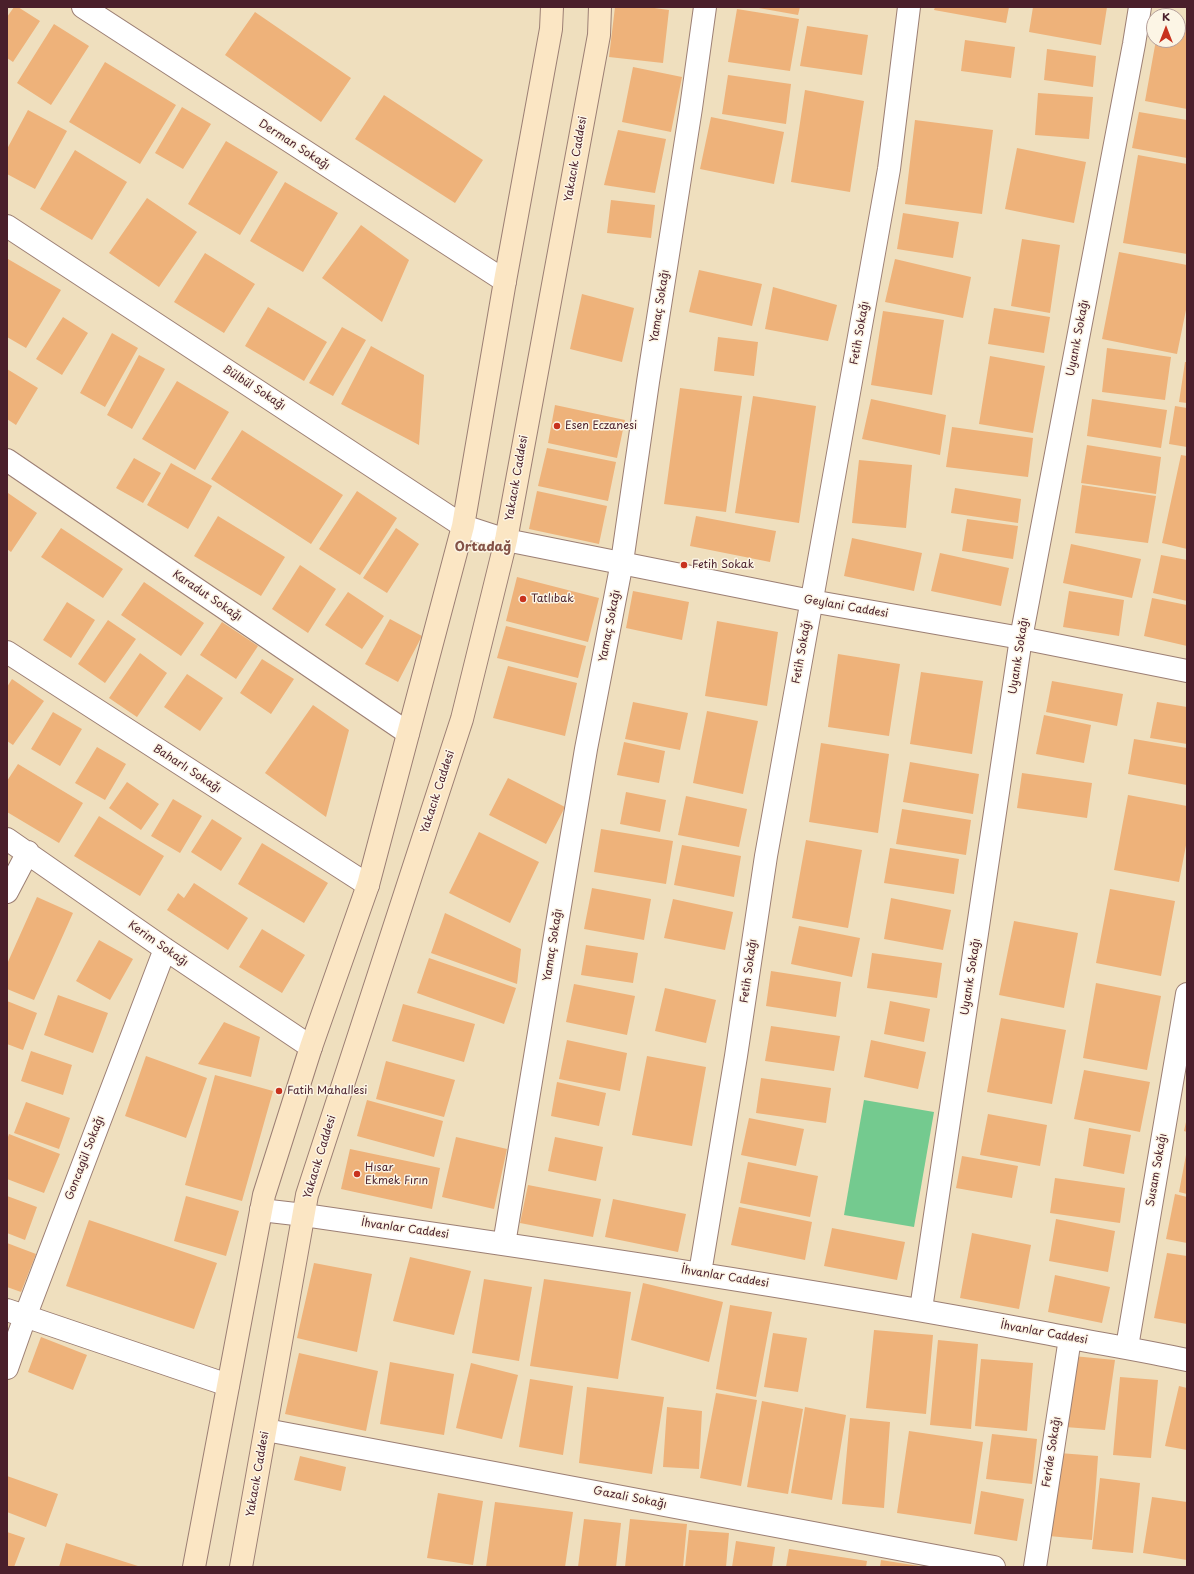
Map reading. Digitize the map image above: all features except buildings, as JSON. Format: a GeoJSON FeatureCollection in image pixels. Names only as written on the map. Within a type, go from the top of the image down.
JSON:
{"type":"FeatureCollection","features":[{"type":"Feature","properties":{"kind":"main road"},"geometry":{"type":"LineString","coordinates":[[194,1567],[264,1195],[311,1047],[368,885],[463,526],[505,281],[551,29],[552,7]]}},
{"type":"Feature","properties":{"kind":"main road","name":"Yakacık Caddesi"},"geometry":{"type":"LineString","coordinates":[[241,1567],[304,1214],[310,1188],[462,719],[506,540],[598,35],[600,7]]}},
{"type":"Feature","properties":{"kind":"street","name":"Derman Sokağı"},"geometry":{"type":"LineString","coordinates":[[83,7],[505,281]]}},
{"type":"Feature","properties":{"kind":"street","name":"Yamaç Sokağı"},"geometry":{"type":"LineString","coordinates":[[504,1244],[584,764],[622,562],[705,7]]}},
{"type":"Feature","properties":{"kind":"street","name":"Fetih Sokağı"},"geometry":{"type":"LineString","coordinates":[[700,1273],[736,1056],[766,856],[889,170],[909,7]]}},
{"type":"Feature","properties":{"kind":"street","name":"Uyanık Sokağı"},"geometry":{"type":"LineString","coordinates":[[921,1309],[1021,638],[1140,7]]}},
{"type":"Feature","properties":{"kind":"street","name":"Bülbül Sokağı"},"geometry":{"type":"LineString","coordinates":[[7,226],[463,526],[506,540]]}},
{"type":"Feature","properties":{"kind":"street","name":"Karadut Sokağı"},"geometry":{"type":"LineString","coordinates":[[7,460],[408,733]]}},
{"type":"Feature","properties":{"kind":"street","name":"Geylani Caddesi"},"geometry":{"type":"LineString","coordinates":[[506,540],[811,601],[1021,638],[1187,671]]}},
{"type":"Feature","properties":{"kind":"street","name":"Baharlı Sokağı"},"geometry":{"type":"LineString","coordinates":[[7,652],[368,885]]}},
{"type":"Feature","properties":{"kind":"street","name":"Kerim Sokağı"},"geometry":{"type":"LineString","coordinates":[[7,838],[165,949],[311,1047]]}},
{"type":"Feature","properties":{"kind":"street"},"geometry":{"type":"LineString","coordinates":[[7,892],[28,852]]}},
{"type":"Feature","properties":{"kind":"street","name":"Goncagül Sokağı"},"geometry":{"type":"LineString","coordinates":[[7,1368],[16,1313],[165,949]]}},
{"type":"Feature","properties":{"kind":"street","name":"Susam Sokağı"},"geometry":{"type":"LineString","coordinates":[[1127,1347],[1187,994]]}},
{"type":"Feature","properties":{"kind":"street","name":"İhvanlar Caddesi"},"geometry":{"type":"LineString","coordinates":[[261,1210],[304,1214],[700,1273],[921,1309],[1070,1338],[1127,1347],[1187,1360]]}},
{"type":"Feature","properties":{"kind":"street"},"geometry":{"type":"LineString","coordinates":[[16,1313],[228,1385]]}},
{"type":"Feature","properties":{"kind":"street","name":"Feride Sokağı"},"geometry":{"type":"LineString","coordinates":[[1035,1567],[1070,1338]]}},
{"type":"Feature","properties":{"kind":"street","name":"Gazali Sokağı"},"geometry":{"type":"LineString","coordinates":[[266,1430],[994,1567]]}},
{"type":"Feature","properties":{"kind":"green space"},"geometry":{"type":"Polygon","coordinates":[[[864,1100],[934,1112],[914,1227],[844,1215],[864,1100]]]}},
{"type":"Feature","properties":{"kind":"place","name":"Esen Eczanesi"},"geometry":{"type":"Point","coordinates":[557,426]}},
{"type":"Feature","properties":{"kind":"place","name":"Fetih Sokak"},"geometry":{"type":"Point","coordinates":[684,565]}},
{"type":"Feature","properties":{"kind":"place","name":"Tatlıbak"},"geometry":{"type":"Point","coordinates":[523,599]}},
{"type":"Feature","properties":{"kind":"place","name":"Fatih Mahallesi"},"geometry":{"type":"Point","coordinates":[279,1091]}},
{"type":"Feature","properties":{"kind":"place","name":"Hısar Ekmek Fırın"},"geometry":{"type":"Point","coordinates":[357,1174]}},
{"type":"Feature","properties":{"kind":"district","name":"Ortadağ"},"geometry":{"type":"Point","coordinates":[483,547]}}]}
